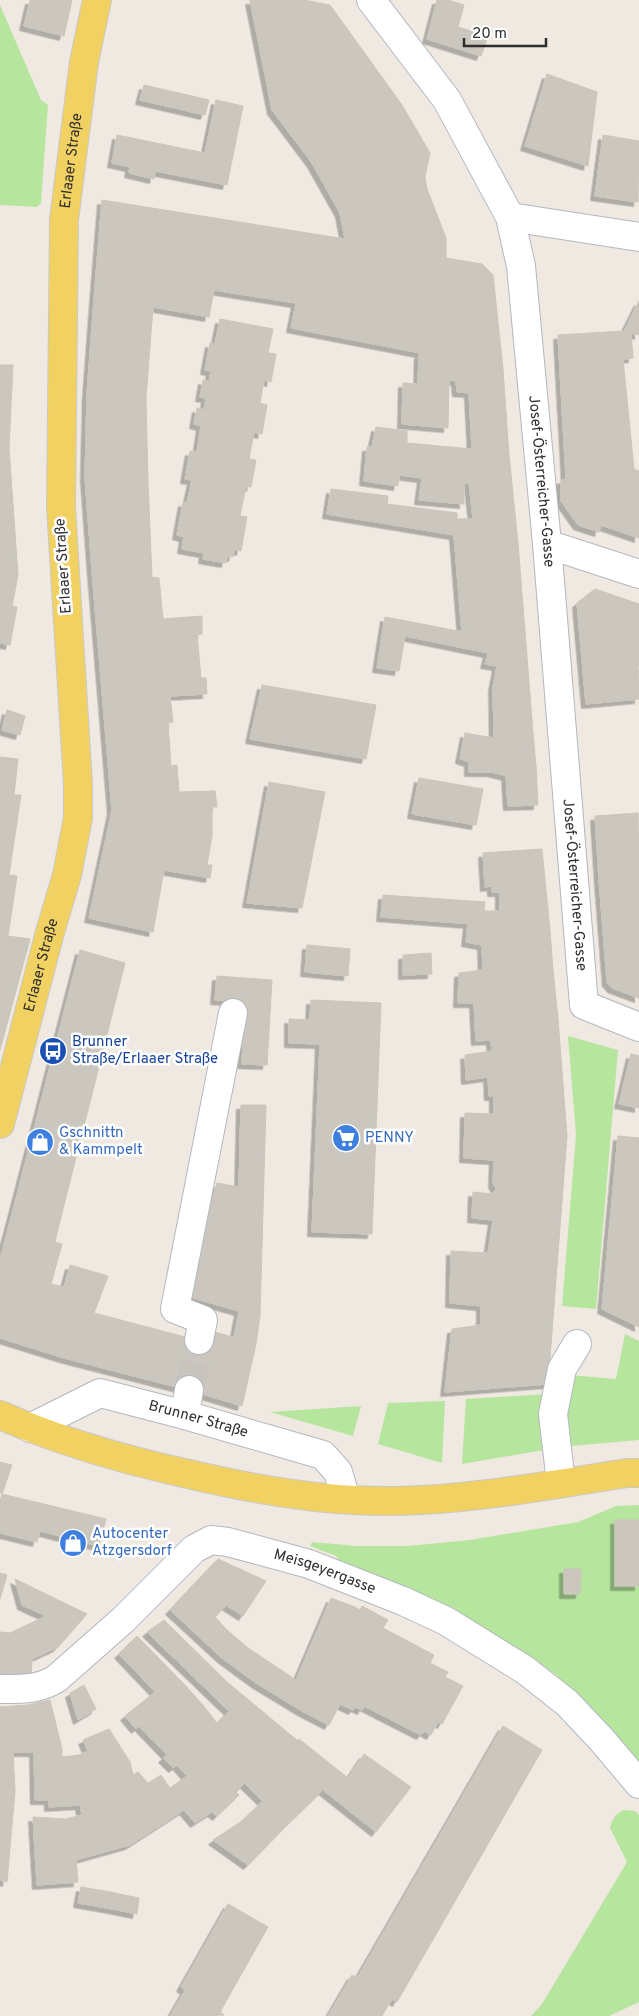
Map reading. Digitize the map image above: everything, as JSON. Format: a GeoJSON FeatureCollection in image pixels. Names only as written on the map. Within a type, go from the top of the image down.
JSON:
{"type":"FeatureCollection","features":[{"type":"Feature","properties":{"kind":"main road","name":"Erlaaer Straße"},"geometry":{"type":"LineString","coordinates":[[0,1124],[50,932],[68,875],[78,818],[78,785],[61,507],[64,220],[84,62],[97,0]]}},
{"type":"Feature","properties":{"kind":"main road"},"geometry":{"type":"LineString","coordinates":[[0,1415],[30,1428],[125,1459],[246,1488],[346,1499],[393,1501],[461,1497],[639,1473]]}},
{"type":"Feature","properties":{"kind":"street","name":"Josef-Österreicher-Gasse"},"geometry":{"type":"LineString","coordinates":[[371,0],[447,100],[510,217],[521,266],[547,544],[584,1005],[639,1027]]}},
{"type":"Feature","properties":{"kind":"street"},"geometry":{"type":"LineString","coordinates":[[510,217],[639,237]]}},
{"type":"Feature","properties":{"kind":"street"},"geometry":{"type":"LineString","coordinates":[[547,544],[639,574]]}},
{"type":"Feature","properties":{"kind":"street"},"geometry":{"type":"LineString","coordinates":[[199,1340],[203,1320],[175,1309],[233,1012]]}},
{"type":"Feature","properties":{"kind":"street"},"geometry":{"type":"LineString","coordinates":[[561,1483],[553,1414],[562,1369],[577,1344]]}},
{"type":"Feature","properties":{"kind":"street","name":"Brunner Straße"},"geometry":{"type":"LineString","coordinates":[[30,1428],[100,1394],[187,1403],[323,1456],[338,1472],[346,1499]]}},
{"type":"Feature","properties":{"kind":"street","name":"Meisgeyergasse"},"geometry":{"type":"LineString","coordinates":[[0,1689],[32,1689],[56,1679],[129,1614],[194,1549],[211,1540],[228,1542],[309,1564],[403,1601],[446,1621],[525,1670],[567,1703],[639,1784]]}},
{"type":"Feature","properties":{"kind":"green space"},"geometry":{"type":"Polygon","coordinates":[[[0,5],[41,100],[48,105],[41,203],[37,207],[0,205],[0,5]]]}},
{"type":"Feature","properties":{"kind":"green space"},"geometry":{"type":"Polygon","coordinates":[[[568,1036],[618,1050],[596,1309],[562,1306],[576,1135],[568,1036]]]}},
{"type":"Feature","properties":{"kind":"green space"},"geometry":{"type":"Polygon","coordinates":[[[625,1334],[639,1341],[639,1440],[571,1446],[561,1431],[569,1375],[616,1379],[625,1334]]]}},
{"type":"Feature","properties":{"kind":"green space"},"geometry":{"type":"Polygon","coordinates":[[[548,1394],[544,1450],[462,1464],[466,1399],[548,1394]]]}},
{"type":"Feature","properties":{"kind":"green space"},"geometry":{"type":"Polygon","coordinates":[[[445,1401],[442,1463],[378,1444],[388,1403],[445,1401]]]}},
{"type":"Feature","properties":{"kind":"green space"},"geometry":{"type":"Polygon","coordinates":[[[361,1406],[353,1436],[270,1412],[361,1406]]]}},
{"type":"Feature","properties":{"kind":"green space"},"geometry":{"type":"Polygon","coordinates":[[[639,1505],[639,1520],[615,1586],[639,1586],[639,1763],[597,1714],[555,1674],[524,1653],[459,1614],[342,1564],[336,1556],[310,1546],[312,1542],[356,1546],[409,1546],[470,1540],[578,1522],[616,1506],[639,1505]]]}},
{"type":"Feature","properties":{"kind":"green space"},"geometry":{"type":"Polygon","coordinates":[[[624,1810],[635,1811],[639,1815],[639,2002],[609,2016],[531,2016],[542,2004],[627,1862],[610,1828],[614,1817],[624,1810]]]}},
{"type":"Feature","properties":{"kind":"building"},"geometry":{"type":"Polygon","coordinates":[[[30,0],[72,0],[64,36],[24,26],[30,0]]]}},
{"type":"Feature","properties":{"kind":"building"},"geometry":{"type":"Polygon","coordinates":[[[250,0],[304,0],[330,5],[402,105],[312,163],[272,110],[250,0]]]}},
{"type":"Feature","properties":{"kind":"building"},"geometry":{"type":"Polygon","coordinates":[[[437,0],[448,0],[464,5],[458,27],[488,36],[481,56],[427,39],[437,0]]]}},
{"type":"Feature","properties":{"kind":"building"},"geometry":{"type":"Polygon","coordinates":[[[547,74],[597,92],[588,166],[525,146],[547,74]]]}},
{"type":"Feature","properties":{"kind":"building"},"geometry":{"type":"Polygon","coordinates":[[[144,85],[209,100],[205,115],[140,100],[144,85]]]}},
{"type":"Feature","properties":{"kind":"building"},"geometry":{"type":"Polygon","coordinates":[[[216,100],[243,106],[227,185],[155,171],[154,179],[129,173],[130,167],[112,163],[117,135],[205,153],[216,100]]]}},
{"type":"Feature","properties":{"kind":"building"},"geometry":{"type":"Polygon","coordinates":[[[402,105],[430,153],[425,177],[427,189],[446,238],[446,258],[482,264],[493,275],[503,369],[291,328],[296,303],[214,290],[209,317],[153,307],[94,300],[102,200],[345,239],[340,213],[312,163],[402,105]]]}},
{"type":"Feature","properties":{"kind":"building"},"geometry":{"type":"Polygon","coordinates":[[[603,135],[639,141],[638,202],[595,196],[603,135]]]}},
{"type":"Feature","properties":{"kind":"building"},"geometry":{"type":"Polygon","coordinates":[[[94,300],[153,307],[146,398],[87,394],[94,300]]]}},
{"type":"Feature","properties":{"kind":"building"},"geometry":{"type":"Polygon","coordinates":[[[639,301],[639,335],[624,331],[639,301]]]}},
{"type":"Feature","properties":{"kind":"building"},"geometry":{"type":"Polygon","coordinates":[[[220,319],[273,329],[268,353],[276,354],[271,382],[264,380],[260,403],[267,405],[262,434],[254,432],[249,459],[256,460],[251,487],[246,486],[240,516],[247,517],[241,551],[234,549],[233,557],[227,556],[226,563],[203,559],[204,553],[182,549],[184,537],[177,535],[183,502],[187,503],[192,480],[185,479],[190,451],[197,452],[201,426],[194,424],[197,408],[204,410],[206,398],[200,397],[203,380],[209,381],[211,371],[205,370],[210,343],[215,344],[220,319]]]}},
{"type":"Feature","properties":{"kind":"building"},"geometry":{"type":"Polygon","coordinates":[[[631,332],[633,358],[623,359],[634,469],[639,471],[639,538],[601,525],[599,532],[578,525],[561,501],[561,480],[566,479],[558,335],[631,332]]]}},
{"type":"Feature","properties":{"kind":"building"},"geometry":{"type":"Polygon","coordinates":[[[419,354],[503,369],[509,455],[472,449],[469,393],[457,392],[456,381],[449,380],[448,428],[402,424],[403,383],[418,384],[419,354]]]}},
{"type":"Feature","properties":{"kind":"building"},"geometry":{"type":"Polygon","coordinates":[[[0,365],[13,365],[9,448],[18,575],[0,575],[0,365]]]}},
{"type":"Feature","properties":{"kind":"building"},"geometry":{"type":"Polygon","coordinates":[[[87,394],[146,398],[148,482],[85,477],[87,394]]]}},
{"type":"Feature","properties":{"kind":"building"},"geometry":{"type":"Polygon","coordinates":[[[376,427],[407,431],[407,443],[472,449],[509,455],[518,543],[454,535],[327,514],[331,489],[388,496],[387,504],[457,513],[457,519],[473,519],[469,483],[464,483],[464,504],[419,500],[422,478],[399,475],[398,486],[364,481],[367,447],[372,447],[376,427]]]}},
{"type":"Feature","properties":{"kind":"building"},"geometry":{"type":"Polygon","coordinates":[[[85,477],[148,482],[152,577],[92,571],[85,477]]]}},
{"type":"Feature","properties":{"kind":"building"},"geometry":{"type":"Polygon","coordinates":[[[454,535],[518,543],[526,644],[462,633],[454,535]]]}},
{"type":"Feature","properties":{"kind":"building"},"geometry":{"type":"Polygon","coordinates":[[[92,571],[159,578],[163,619],[202,616],[202,634],[197,635],[201,678],[206,678],[207,694],[170,696],[173,722],[168,723],[171,766],[177,765],[179,792],[215,791],[217,807],[212,807],[212,836],[207,865],[212,865],[210,878],[164,870],[153,932],[89,918],[112,810],[92,571]]]}},
{"type":"Feature","properties":{"kind":"building"},"geometry":{"type":"Polygon","coordinates":[[[0,575],[18,575],[12,606],[17,607],[10,645],[0,643],[0,575]]]}},
{"type":"Feature","properties":{"kind":"building"},"geometry":{"type":"Polygon","coordinates":[[[595,589],[639,604],[639,699],[586,704],[577,603],[595,589]]]}},
{"type":"Feature","properties":{"kind":"building"},"geometry":{"type":"Polygon","coordinates":[[[385,617],[526,644],[530,695],[493,687],[497,666],[485,664],[488,653],[405,636],[399,671],[377,668],[385,617]]]}},
{"type":"Feature","properties":{"kind":"building"},"geometry":{"type":"Polygon","coordinates":[[[262,685],[376,705],[366,759],[250,739],[262,685]]]}},
{"type":"Feature","properties":{"kind":"building"},"geometry":{"type":"Polygon","coordinates":[[[493,687],[530,695],[534,745],[494,738],[493,687]]]}},
{"type":"Feature","properties":{"kind":"building"},"geometry":{"type":"Polygon","coordinates":[[[7,710],[25,716],[20,735],[2,730],[7,710]]]}},
{"type":"Feature","properties":{"kind":"building"},"geometry":{"type":"Polygon","coordinates":[[[465,733],[534,745],[536,766],[516,766],[512,777],[491,772],[469,772],[469,762],[460,759],[465,733]]]}},
{"type":"Feature","properties":{"kind":"building"},"geometry":{"type":"Polygon","coordinates":[[[0,757],[18,759],[14,795],[21,795],[9,875],[17,876],[8,936],[0,935],[0,757]]]}},
{"type":"Feature","properties":{"kind":"building"},"geometry":{"type":"Polygon","coordinates":[[[516,766],[536,766],[538,805],[508,806],[506,775],[512,777],[516,766]]]}},
{"type":"Feature","properties":{"kind":"building"},"geometry":{"type":"Polygon","coordinates":[[[419,778],[483,789],[476,825],[412,814],[419,778]]]}},
{"type":"Feature","properties":{"kind":"building"},"geometry":{"type":"Polygon","coordinates":[[[269,782],[325,792],[302,908],[247,903],[269,782]]]}},
{"type":"Feature","properties":{"kind":"building"},"geometry":{"type":"Polygon","coordinates":[[[638,813],[639,876],[599,879],[595,816],[638,813]]]}},
{"type":"Feature","properties":{"kind":"building"},"geometry":{"type":"Polygon","coordinates":[[[542,849],[550,930],[381,917],[383,895],[485,902],[484,911],[500,911],[500,892],[492,892],[492,886],[485,887],[483,853],[542,849]]]}},
{"type":"Feature","properties":{"kind":"building"},"geometry":{"type":"Polygon","coordinates":[[[639,876],[639,998],[612,988],[607,982],[599,879],[639,876]]]}},
{"type":"Feature","properties":{"kind":"building"},"geometry":{"type":"Polygon","coordinates":[[[468,924],[550,930],[553,970],[483,970],[482,945],[466,942],[468,924]]]}},
{"type":"Feature","properties":{"kind":"building"},"geometry":{"type":"Polygon","coordinates":[[[0,935],[30,939],[0,1050],[0,935]]]}},
{"type":"Feature","properties":{"kind":"building"},"geometry":{"type":"Polygon","coordinates":[[[307,945],[350,949],[348,976],[305,972],[307,945]]]}},
{"type":"Feature","properties":{"kind":"building"},"geometry":{"type":"Polygon","coordinates":[[[80,950],[125,963],[58,1229],[12,1214],[80,950]]]}},
{"type":"Feature","properties":{"kind":"building"},"geometry":{"type":"Polygon","coordinates":[[[431,953],[432,974],[403,975],[403,955],[431,953]]]}},
{"type":"Feature","properties":{"kind":"building"},"geometry":{"type":"Polygon","coordinates":[[[483,970],[553,970],[558,1019],[489,1024],[491,1040],[476,1041],[474,1003],[458,1003],[459,973],[483,970]]]}},
{"type":"Feature","properties":{"kind":"building"},"geometry":{"type":"Polygon","coordinates":[[[217,976],[272,980],[267,1065],[242,1064],[245,1002],[215,1000],[217,976]]]}},
{"type":"Feature","properties":{"kind":"building","name":"PENNY"},"geometry":{"type":"Polygon","coordinates":[[[311,1000],[381,1003],[372,1234],[312,1232],[320,1044],[289,1043],[289,1019],[310,1020],[311,1000]]]}},
{"type":"Feature","properties":{"kind":"building"},"geometry":{"type":"Polygon","coordinates":[[[558,1019],[567,1136],[548,1384],[445,1392],[452,1329],[481,1325],[481,1306],[450,1303],[451,1251],[488,1253],[493,1220],[472,1218],[473,1192],[492,1194],[496,1189],[493,1183],[494,1160],[464,1158],[465,1113],[494,1114],[494,1096],[489,1096],[488,1077],[466,1080],[465,1055],[492,1051],[489,1024],[558,1019]]]}},
{"type":"Feature","properties":{"kind":"building"},"geometry":{"type":"Polygon","coordinates":[[[631,1054],[639,1056],[639,1108],[619,1104],[631,1054]]]}},
{"type":"Feature","properties":{"kind":"building"},"geometry":{"type":"Polygon","coordinates":[[[241,1105],[266,1105],[260,1316],[256,1344],[234,1338],[239,1311],[186,1296],[217,1183],[239,1187],[241,1105]]]}},
{"type":"Feature","properties":{"kind":"building"},"geometry":{"type":"Polygon","coordinates":[[[618,1136],[639,1138],[639,1327],[602,1309],[618,1136]]]}},
{"type":"Feature","properties":{"kind":"building"},"geometry":{"type":"Polygon","coordinates":[[[12,1214],[58,1229],[55,1242],[62,1244],[51,1284],[64,1287],[70,1265],[108,1276],[94,1313],[64,1358],[0,1338],[0,1259],[12,1214]]]}},
{"type":"Feature","properties":{"kind":"building"},"geometry":{"type":"Polygon","coordinates":[[[94,1313],[208,1343],[196,1392],[64,1358],[94,1313]]]}},
{"type":"Feature","properties":{"kind":"building"},"geometry":{"type":"Polygon","coordinates":[[[212,1331],[256,1344],[242,1406],[196,1392],[212,1331]]]}},
{"type":"Feature","properties":{"kind":"building"},"geometry":{"type":"Polygon","coordinates":[[[0,1462],[12,1465],[2,1494],[0,1492],[0,1462]]]}},
{"type":"Feature","properties":{"kind":"building"},"geometry":{"type":"Polygon","coordinates":[[[2,1494],[106,1519],[99,1546],[40,1531],[37,1542],[0,1533],[0,1501],[2,1494]]]}},
{"type":"Feature","properties":{"kind":"building"},"geometry":{"type":"Polygon","coordinates":[[[615,1520],[639,1520],[639,1586],[615,1586],[615,1520]]]}},
{"type":"Feature","properties":{"kind":"building"},"geometry":{"type":"Polygon","coordinates":[[[218,1559],[266,1581],[243,1616],[226,1605],[215,1617],[248,1648],[296,1680],[331,1598],[355,1607],[302,1711],[256,1683],[222,1658],[170,1610],[218,1559]]]}},
{"type":"Feature","properties":{"kind":"building"},"geometry":{"type":"Polygon","coordinates":[[[564,1569],[581,1569],[580,1594],[564,1594],[564,1569]]]}},
{"type":"Feature","properties":{"kind":"building"},"geometry":{"type":"Polygon","coordinates":[[[0,1573],[7,1575],[0,1599],[0,1573]]]}},
{"type":"Feature","properties":{"kind":"building"},"geometry":{"type":"Polygon","coordinates":[[[15,1579],[87,1614],[58,1647],[32,1659],[31,1677],[0,1676],[0,1632],[10,1633],[46,1616],[22,1605],[15,1579]]]}},
{"type":"Feature","properties":{"kind":"building"},"geometry":{"type":"Polygon","coordinates":[[[362,1606],[388,1620],[383,1628],[434,1655],[430,1663],[448,1672],[445,1677],[463,1686],[442,1724],[438,1722],[431,1735],[424,1731],[421,1735],[364,1706],[362,1710],[355,1707],[353,1710],[340,1704],[329,1725],[302,1711],[355,1607],[360,1610],[362,1606]]]}},
{"type":"Feature","properties":{"kind":"building"},"geometry":{"type":"Polygon","coordinates":[[[164,1620],[227,1682],[298,1741],[299,1739],[348,1778],[364,1754],[411,1787],[376,1832],[289,1763],[229,1711],[147,1632],[164,1620]]]}},
{"type":"Feature","properties":{"kind":"building"},"geometry":{"type":"Polygon","coordinates":[[[137,1636],[182,1682],[163,1700],[119,1654],[137,1636]]]}},
{"type":"Feature","properties":{"kind":"building"},"geometry":{"type":"Polygon","coordinates":[[[182,1682],[202,1704],[184,1721],[163,1700],[182,1682]]]}},
{"type":"Feature","properties":{"kind":"building"},"geometry":{"type":"Polygon","coordinates":[[[84,1685],[96,1709],[78,1720],[70,1693],[84,1685]]]}},
{"type":"Feature","properties":{"kind":"building"},"geometry":{"type":"Polygon","coordinates":[[[155,1692],[244,1784],[236,1792],[239,1795],[217,1816],[212,1812],[195,1823],[184,1810],[130,1845],[76,1860],[78,1882],[37,1885],[33,1817],[66,1819],[82,1815],[80,1805],[49,1807],[49,1800],[35,1800],[34,1752],[28,1705],[50,1700],[62,1749],[62,1757],[79,1755],[88,1751],[83,1740],[109,1729],[130,1762],[133,1775],[138,1772],[148,1783],[161,1775],[170,1788],[187,1776],[177,1765],[173,1768],[163,1758],[167,1755],[139,1726],[136,1729],[125,1716],[155,1692]]]}},
{"type":"Feature","properties":{"kind":"building"},"geometry":{"type":"Polygon","coordinates":[[[202,1704],[223,1731],[208,1746],[184,1721],[202,1704]]]}},
{"type":"Feature","properties":{"kind":"building"},"geometry":{"type":"Polygon","coordinates":[[[28,1705],[34,1752],[13,1752],[15,1791],[7,1882],[0,1880],[0,1707],[28,1705]]]}},
{"type":"Feature","properties":{"kind":"building"},"geometry":{"type":"Polygon","coordinates":[[[229,1711],[289,1763],[279,1772],[262,1753],[251,1764],[221,1733],[223,1731],[217,1723],[229,1711]]]}},
{"type":"Feature","properties":{"kind":"building"},"geometry":{"type":"Polygon","coordinates":[[[503,1726],[542,1750],[397,2002],[392,1999],[382,2016],[328,2016],[352,1975],[357,1978],[503,1726]]]}},
{"type":"Feature","properties":{"kind":"building"},"geometry":{"type":"Polygon","coordinates":[[[221,1733],[251,1764],[238,1777],[208,1746],[221,1733]]]}},
{"type":"Feature","properties":{"kind":"building"},"geometry":{"type":"Polygon","coordinates":[[[262,1753],[279,1772],[289,1763],[323,1790],[287,1825],[238,1777],[262,1753]]]}},
{"type":"Feature","properties":{"kind":"building"},"geometry":{"type":"Polygon","coordinates":[[[262,1802],[287,1825],[248,1865],[213,1840],[242,1821],[262,1802]]]}},
{"type":"Feature","properties":{"kind":"building"},"geometry":{"type":"Polygon","coordinates":[[[81,1887],[110,1892],[107,1908],[78,1903],[81,1887]]]}},
{"type":"Feature","properties":{"kind":"building"},"geometry":{"type":"Polygon","coordinates":[[[110,1892],[139,1898],[137,1914],[107,1908],[110,1892]]]}},
{"type":"Feature","properties":{"kind":"building"},"geometry":{"type":"Polygon","coordinates":[[[228,1904],[268,1927],[220,2012],[224,2015],[170,2016],[185,1990],[181,1987],[228,1904]]]}},
{"type":"Feature","properties":{"kind":"tunnel"},"geometry":{"type":"LineString","coordinates":[[189,1390],[199,1340]]}},
{"type":"Feature","properties":{"kind":"place","name":"Brunner Straße/Erlaaer Straße"},"geometry":{"type":"Point","coordinates":[53,1051]}},
{"type":"Feature","properties":{"kind":"place","name":"PENNY"},"geometry":{"type":"Point","coordinates":[346,1138]}},
{"type":"Feature","properties":{"kind":"place","name":"Gschnittn & Kammpelt"},"geometry":{"type":"Point","coordinates":[40,1142]}},
{"type":"Feature","properties":{"kind":"place","name":"Autocenter Atzgersdorf"},"geometry":{"type":"Point","coordinates":[73,1543]}}]}
